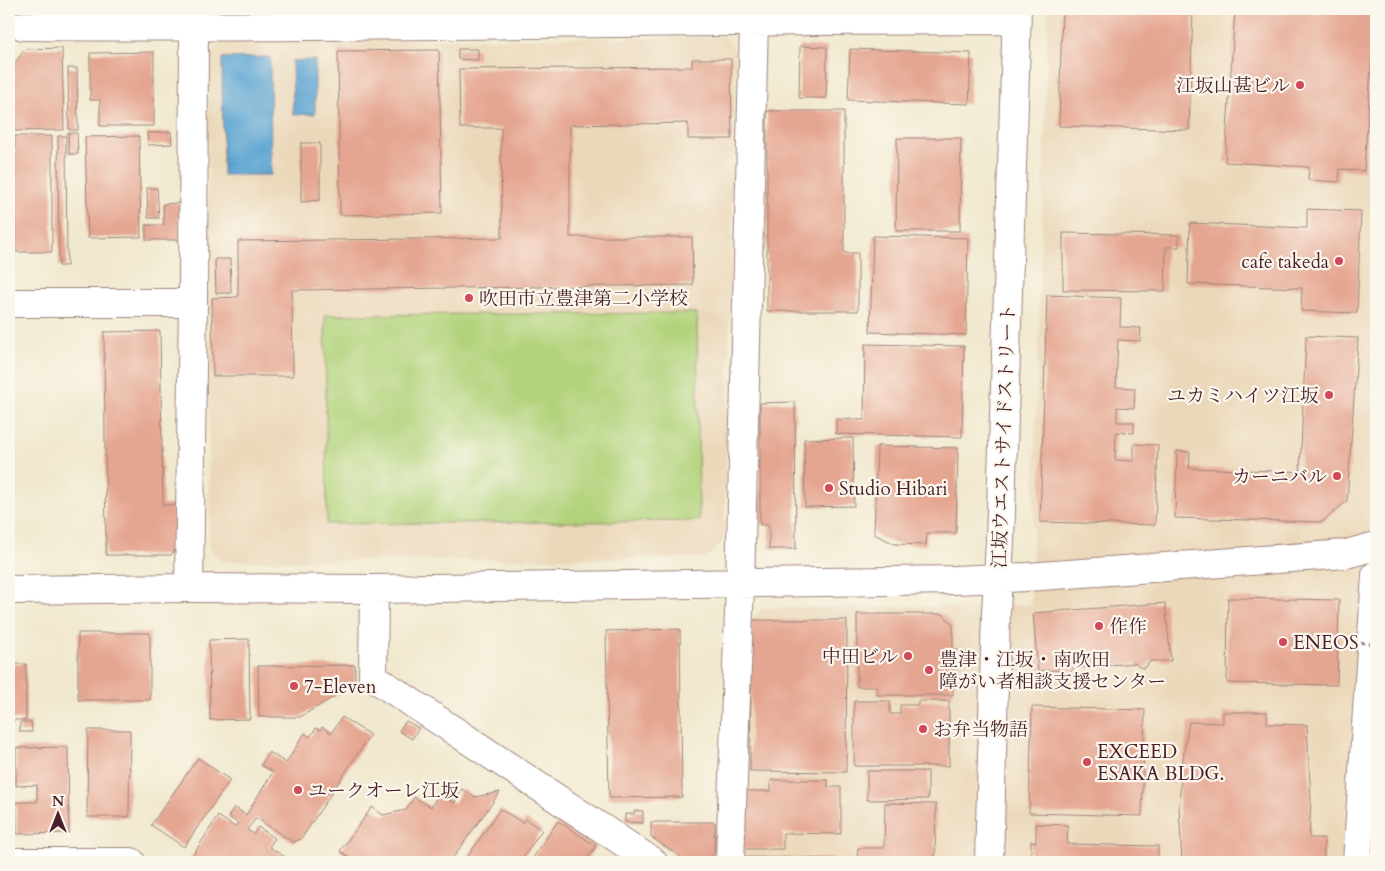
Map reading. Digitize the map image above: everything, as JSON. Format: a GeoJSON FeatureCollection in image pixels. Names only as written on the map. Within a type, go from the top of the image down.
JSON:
{"type":"FeatureCollection","features":[{"type":"Feature","properties":{"kind":"main road"},"geometry":{"type":"LineString","coordinates":[[25,25],[194,28],[364,17],[681,15],[754,22],[1016,14]]}},
{"type":"Feature","properties":{"kind":"main road","name":"江坂ウエストサイドストリート"},"geometry":{"type":"LineString","coordinates":[[989,862],[1016,14]]}},
{"type":"Feature","properties":{"kind":"main road"},"geometry":{"type":"LineString","coordinates":[[730,862],[740,584],[754,22]]}},
{"type":"Feature","properties":{"kind":"main road"},"geometry":{"type":"LineString","coordinates":[[189,588],[194,28]]}},
{"type":"Feature","properties":{"kind":"main road"},"geometry":{"type":"LineString","coordinates":[[9,303],[193,303]]}},
{"type":"Feature","properties":{"kind":"main road"},"geometry":{"type":"LineString","coordinates":[[9,590],[189,588],[374,589],[944,580],[1047,576],[1346,554],[1376,546]]}},
{"type":"Feature","properties":{"kind":"main road"},"geometry":{"type":"LineString","coordinates":[[1360,857],[1376,575]]}},
{"type":"Feature","properties":{"kind":"main road"},"geometry":{"type":"LineString","coordinates":[[374,589],[373,677],[653,862]]}},
{"type":"Feature","properties":{"kind":"main road"},"geometry":{"type":"LineString","coordinates":[[9,862],[131,862]]}},
{"type":"Feature","properties":{"kind":"path"},"geometry":{"type":"LineString","coordinates":[[1353,642],[1376,644]]}},
{"type":"Feature","properties":{"kind":"shaded area"},"geometry":{"type":"Polygon","coordinates":[[[1048,9],[1376,9],[1376,862],[742,862],[749,623],[763,608],[1031,605],[1048,9]]]}},
{"type":"Feature","properties":{"kind":"shaded area","name":"吹田市立豊津第二小学校"},"geometry":{"type":"Polygon","coordinates":[[[725,37],[736,50],[724,541],[706,558],[221,561],[209,547],[208,56],[221,41],[725,37]]]}},
{"type":"Feature","properties":{"kind":"green space"},"geometry":{"type":"Polygon","coordinates":[[[697,313],[699,521],[327,524],[325,315],[697,313]]]}},
{"type":"Feature","properties":{"kind":"water"},"geometry":{"type":"Polygon","coordinates":[[[270,57],[271,175],[223,175],[222,58],[270,57]]]}},
{"type":"Feature","properties":{"kind":"water"},"geometry":{"type":"Polygon","coordinates":[[[315,60],[315,114],[293,115],[292,61],[315,60]]]}},
{"type":"Feature","properties":{"kind":"building"},"geometry":{"type":"Polygon","coordinates":[[[1062,9],[1098,9],[1097,11],[1125,12],[1125,9],[1193,9],[1189,130],[1059,126],[1062,9]]]}},
{"type":"Feature","properties":{"kind":"building","name":"江坂山甚ビル"},"geometry":{"type":"Polygon","coordinates":[[[1235,9],[1375,9],[1364,171],[1340,169],[1339,182],[1308,180],[1309,167],[1225,162],[1235,9]]]}},
{"type":"Feature","properties":{"kind":"building"},"geometry":{"type":"Polygon","coordinates":[[[800,46],[827,47],[826,98],[799,98],[800,46]]]}},
{"type":"Feature","properties":{"kind":"building"},"geometry":{"type":"Polygon","coordinates":[[[62,48],[64,130],[15,131],[14,64],[25,49],[62,48]]]}},
{"type":"Feature","properties":{"kind":"building"},"geometry":{"type":"Polygon","coordinates":[[[458,49],[478,49],[478,60],[458,59],[458,49]]]}},
{"type":"Feature","properties":{"kind":"building"},"geometry":{"type":"Polygon","coordinates":[[[850,49],[971,53],[969,104],[848,100],[850,49]]]}},
{"type":"Feature","properties":{"kind":"building"},"geometry":{"type":"Polygon","coordinates":[[[439,50],[442,213],[340,215],[338,51],[439,50]]]}},
{"type":"Feature","properties":{"kind":"building"},"geometry":{"type":"Polygon","coordinates":[[[154,52],[154,126],[100,126],[100,100],[90,100],[90,53],[154,52]]]}},
{"type":"Feature","properties":{"kind":"building"},"geometry":{"type":"Polygon","coordinates":[[[692,59],[731,59],[732,139],[688,139],[688,123],[570,125],[570,237],[692,237],[693,285],[292,290],[293,376],[213,376],[212,298],[238,297],[238,241],[502,238],[501,128],[460,128],[459,69],[692,67],[692,59]]]}},
{"type":"Feature","properties":{"kind":"building"},"geometry":{"type":"Polygon","coordinates":[[[68,68],[77,68],[78,130],[69,130],[68,68]]]}},
{"type":"Feature","properties":{"kind":"building"},"geometry":{"type":"Polygon","coordinates":[[[10,99],[11,119],[9,119],[10,99]]]}},
{"type":"Feature","properties":{"kind":"building"},"geometry":{"type":"Polygon","coordinates":[[[767,111],[844,111],[844,253],[858,253],[858,311],[767,311],[767,111]]]}},
{"type":"Feature","properties":{"kind":"building"},"geometry":{"type":"Polygon","coordinates":[[[171,132],[172,144],[148,145],[147,133],[171,132]]]}},
{"type":"Feature","properties":{"kind":"building"},"geometry":{"type":"Polygon","coordinates":[[[68,133],[77,133],[78,154],[69,154],[68,133]]]}},
{"type":"Feature","properties":{"kind":"building"},"geometry":{"type":"Polygon","coordinates":[[[15,136],[52,136],[52,252],[15,252],[15,136]]]}},
{"type":"Feature","properties":{"kind":"building"},"geometry":{"type":"Polygon","coordinates":[[[58,136],[66,136],[67,266],[59,266],[58,136]]]}},
{"type":"Feature","properties":{"kind":"building"},"geometry":{"type":"Polygon","coordinates":[[[139,136],[141,237],[88,238],[85,137],[139,136]]]}},
{"type":"Feature","properties":{"kind":"building"},"geometry":{"type":"Polygon","coordinates":[[[897,138],[961,138],[960,231],[896,231],[897,138]]]}},
{"type":"Feature","properties":{"kind":"building"},"geometry":{"type":"Polygon","coordinates":[[[301,143],[320,143],[320,200],[301,202],[301,143]]]}},
{"type":"Feature","properties":{"kind":"building"},"geometry":{"type":"Polygon","coordinates":[[[147,188],[157,188],[159,218],[148,218],[147,188]]]}},
{"type":"Feature","properties":{"kind":"building"},"geometry":{"type":"Polygon","coordinates":[[[179,203],[180,240],[146,240],[146,225],[164,225],[163,204],[179,203]]]}},
{"type":"Feature","properties":{"kind":"building"},"geometry":{"type":"Polygon","coordinates":[[[1307,209],[1361,211],[1357,313],[1301,311],[1302,288],[1188,284],[1190,223],[1307,228],[1307,209]]]}},
{"type":"Feature","properties":{"kind":"building"},"geometry":{"type":"Polygon","coordinates":[[[1063,233],[1179,235],[1179,247],[1166,247],[1165,291],[1063,290],[1063,233]]]}},
{"type":"Feature","properties":{"kind":"building"},"geometry":{"type":"Polygon","coordinates":[[[873,236],[968,238],[966,335],[870,332],[873,236]]]}},
{"type":"Feature","properties":{"kind":"building"},"geometry":{"type":"Polygon","coordinates":[[[215,259],[230,259],[231,293],[216,293],[215,259]]]}},
{"type":"Feature","properties":{"kind":"building"},"geometry":{"type":"Polygon","coordinates":[[[1047,295],[1121,298],[1120,327],[1141,328],[1140,341],[1118,340],[1116,387],[1135,388],[1134,408],[1117,407],[1117,422],[1134,422],[1134,433],[1116,432],[1115,460],[1134,461],[1134,444],[1158,445],[1155,525],[1040,522],[1047,295]]]}},
{"type":"Feature","properties":{"kind":"building"},"geometry":{"type":"Polygon","coordinates":[[[160,331],[163,505],[177,505],[177,547],[171,555],[106,555],[104,332],[160,331]]]}},
{"type":"Feature","properties":{"kind":"building","name":"ユカミハイツ江坂"},"geometry":{"type":"Polygon","coordinates":[[[1306,336],[1358,338],[1347,501],[1322,522],[1175,518],[1177,451],[1190,452],[1189,468],[1300,472],[1306,336]]]}},
{"type":"Feature","properties":{"kind":"building"},"geometry":{"type":"Polygon","coordinates":[[[865,344],[964,346],[962,437],[836,434],[836,419],[864,420],[865,344]]]}},
{"type":"Feature","properties":{"kind":"building"},"geometry":{"type":"Polygon","coordinates":[[[795,402],[796,549],[769,549],[769,525],[760,525],[760,403],[795,402]]]}},
{"type":"Feature","properties":{"kind":"building"},"geometry":{"type":"Polygon","coordinates":[[[853,438],[854,506],[805,507],[804,439],[853,438]]]}},
{"type":"Feature","properties":{"kind":"building"},"geometry":{"type":"Polygon","coordinates":[[[877,446],[958,448],[956,533],[927,533],[926,545],[895,544],[874,534],[877,446]]]}},
{"type":"Feature","properties":{"kind":"building","name":"ENEOS"},"geometry":{"type":"Polygon","coordinates":[[[1228,598],[1339,600],[1337,685],[1227,683],[1228,598]]]}},
{"type":"Feature","properties":{"kind":"building"},"geometry":{"type":"Polygon","coordinates":[[[1165,603],[1171,661],[1150,661],[1143,668],[1135,663],[1074,668],[1069,673],[1059,670],[1038,671],[1033,613],[1165,603]]]}},
{"type":"Feature","properties":{"kind":"building","name":"中田ビル"},"geometry":{"type":"Polygon","coordinates":[[[857,614],[943,614],[953,625],[953,649],[958,649],[958,663],[953,663],[953,695],[877,695],[877,687],[857,687],[857,614]]]}},
{"type":"Feature","properties":{"kind":"building"},"geometry":{"type":"Polygon","coordinates":[[[752,620],[847,620],[846,772],[750,771],[752,620]]]}},
{"type":"Feature","properties":{"kind":"building"},"geometry":{"type":"Polygon","coordinates":[[[680,629],[682,797],[609,798],[606,631],[680,629]]]}},
{"type":"Feature","properties":{"kind":"building"},"geometry":{"type":"Polygon","coordinates":[[[78,633],[150,633],[150,700],[78,700],[78,633]]]}},
{"type":"Feature","properties":{"kind":"building"},"geometry":{"type":"Polygon","coordinates":[[[249,639],[250,719],[210,720],[209,640],[249,639]]]}},
{"type":"Feature","properties":{"kind":"building"},"geometry":{"type":"Polygon","coordinates":[[[9,664],[26,664],[26,720],[9,720],[9,664]]]}},
{"type":"Feature","properties":{"kind":"building"},"geometry":{"type":"Polygon","coordinates":[[[355,665],[355,684],[300,717],[259,717],[258,666],[355,665]]]}},
{"type":"Feature","properties":{"kind":"building"},"geometry":{"type":"Polygon","coordinates":[[[854,701],[890,701],[890,714],[900,714],[900,705],[918,705],[918,701],[949,701],[949,766],[854,766],[854,701]]]}},
{"type":"Feature","properties":{"kind":"building","name":"EXCEED ESAKA BLDG."},"geometry":{"type":"Polygon","coordinates":[[[1032,707],[1145,710],[1142,816],[1029,813],[1032,707]]]}},
{"type":"Feature","properties":{"kind":"building"},"geometry":{"type":"Polygon","coordinates":[[[1223,712],[1267,712],[1267,724],[1307,725],[1311,801],[1309,838],[1324,838],[1324,862],[1182,862],[1179,807],[1182,765],[1189,722],[1223,723],[1223,712]]]}},
{"type":"Feature","properties":{"kind":"building","name":"ユークオーレ江坂"},"geometry":{"type":"Polygon","coordinates":[[[342,717],[370,735],[301,839],[293,842],[256,818],[247,830],[254,834],[258,827],[275,838],[269,847],[293,862],[189,861],[218,816],[235,827],[238,823],[228,817],[234,807],[246,815],[273,772],[261,765],[269,752],[286,763],[305,733],[310,737],[316,728],[320,730],[322,727],[331,733],[342,717]]]}},
{"type":"Feature","properties":{"kind":"building"},"geometry":{"type":"Polygon","coordinates":[[[406,721],[419,728],[412,739],[399,731],[406,721]]]}},
{"type":"Feature","properties":{"kind":"building"},"geometry":{"type":"Polygon","coordinates":[[[20,722],[31,722],[32,732],[20,732],[20,722]]]}},
{"type":"Feature","properties":{"kind":"building"},"geometry":{"type":"Polygon","coordinates":[[[88,730],[130,730],[129,817],[87,817],[88,730]]]}},
{"type":"Feature","properties":{"kind":"building"},"geometry":{"type":"Polygon","coordinates":[[[68,747],[69,833],[17,834],[16,802],[37,802],[37,785],[16,786],[16,748],[68,747]]]}},
{"type":"Feature","properties":{"kind":"building"},"geometry":{"type":"Polygon","coordinates":[[[198,758],[230,780],[184,847],[151,825],[198,758]]]}},
{"type":"Feature","properties":{"kind":"building"},"geometry":{"type":"Polygon","coordinates":[[[867,771],[928,771],[928,799],[867,800],[867,771]]]}},
{"type":"Feature","properties":{"kind":"building"},"geometry":{"type":"Polygon","coordinates":[[[771,780],[828,780],[828,787],[841,787],[841,834],[783,833],[783,849],[742,849],[742,791],[771,791],[771,780]]]}},
{"type":"Feature","properties":{"kind":"building"},"geometry":{"type":"Polygon","coordinates":[[[462,789],[475,797],[500,792],[450,862],[356,862],[340,851],[372,807],[383,815],[406,810],[414,797],[431,807],[439,793],[454,803],[462,789]]]}},
{"type":"Feature","properties":{"kind":"building"},"geometry":{"type":"Polygon","coordinates":[[[885,803],[936,804],[935,862],[857,862],[858,848],[884,848],[885,803]]]}},
{"type":"Feature","properties":{"kind":"building"},"geometry":{"type":"Polygon","coordinates":[[[500,809],[523,823],[525,819],[542,830],[520,862],[464,862],[500,809]]]}},
{"type":"Feature","properties":{"kind":"building"},"geometry":{"type":"Polygon","coordinates":[[[634,811],[643,811],[643,823],[625,822],[625,814],[634,814],[634,811]]]}},
{"type":"Feature","properties":{"kind":"building"},"geometry":{"type":"Polygon","coordinates":[[[558,821],[596,846],[585,862],[530,862],[558,821]]]}},
{"type":"Feature","properties":{"kind":"building"},"geometry":{"type":"Polygon","coordinates":[[[651,822],[715,822],[714,854],[703,862],[688,862],[651,837],[651,822]]]}},
{"type":"Feature","properties":{"kind":"building"},"geometry":{"type":"Polygon","coordinates":[[[1036,824],[1068,825],[1067,844],[1158,846],[1158,862],[1031,862],[1031,841],[1036,842],[1036,824]]]}},
{"type":"Feature","properties":{"kind":"building"},"geometry":{"type":"Polygon","coordinates":[[[745,857],[836,859],[836,862],[745,862],[745,857]]]}},
{"type":"Feature","properties":{"kind":"place","name":"江坂山甚ビル"},"geometry":{"type":"Point","coordinates":[1300,85]}},
{"type":"Feature","properties":{"kind":"place","name":"cafe takeda"},"geometry":{"type":"Point","coordinates":[1339,261]}},
{"type":"Feature","properties":{"kind":"place","name":"吹田市立豊津第二小学校"},"geometry":{"type":"Point","coordinates":[469,298]}},
{"type":"Feature","properties":{"kind":"place","name":"ユカミハイツ江坂"},"geometry":{"type":"Point","coordinates":[1329,395]}},
{"type":"Feature","properties":{"kind":"place","name":"カーニバル"},"geometry":{"type":"Point","coordinates":[1337,476]}},
{"type":"Feature","properties":{"kind":"place","name":"Studio Hibari"},"geometry":{"type":"Point","coordinates":[829,488]}},
{"type":"Feature","properties":{"kind":"place","name":"作作"},"geometry":{"type":"Point","coordinates":[1099,626]}},
{"type":"Feature","properties":{"kind":"place","name":"ENEOS"},"geometry":{"type":"Point","coordinates":[1283,642]}},
{"type":"Feature","properties":{"kind":"place","name":"中田ビル"},"geometry":{"type":"Point","coordinates":[908,656]}},
{"type":"Feature","properties":{"kind":"place","name":"豊津・江坂・南吹田 障がい者相談支援センター"},"geometry":{"type":"Point","coordinates":[929,670]}},
{"type":"Feature","properties":{"kind":"place","name":"7-Eleven"},"geometry":{"type":"Point","coordinates":[294,686]}},
{"type":"Feature","properties":{"kind":"place","name":"お弁当物語"},"geometry":{"type":"Point","coordinates":[923,729]}},
{"type":"Feature","properties":{"kind":"place","name":"EXCEED ESAKA BLDG."},"geometry":{"type":"Point","coordinates":[1087,762]}},
{"type":"Feature","properties":{"kind":"place","name":"ユークオーレ江坂"},"geometry":{"type":"Point","coordinates":[298,790]}}]}
